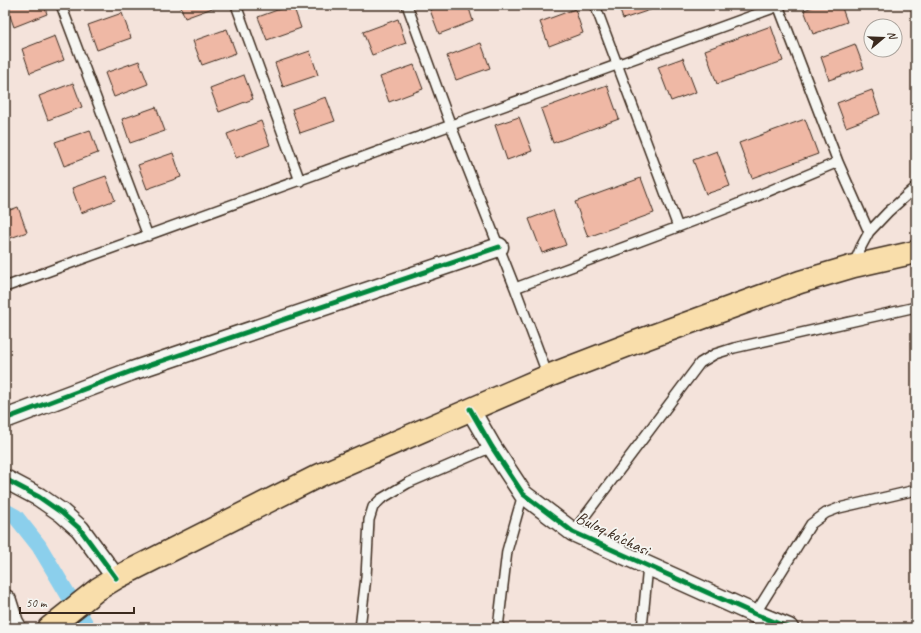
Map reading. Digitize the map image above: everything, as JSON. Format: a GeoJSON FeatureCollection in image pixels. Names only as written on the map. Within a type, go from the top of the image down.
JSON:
{"type":"FeatureCollection","features":[{"type":"Feature","properties":{"kind":"main road"},"geometry":{"type":"LineString","coordinates":[[49,628],[107,583],[320,475],[470,409],[548,376],[636,342],[800,282],[854,266],[916,252]]}},
{"type":"Feature","properties":{"kind":"main road"},"geometry":{"type":"LineString","coordinates":[[5,601],[11,624]]}},
{"type":"Feature","properties":{"kind":"street"},"geometry":{"type":"LineString","coordinates":[[5,419],[132,371],[499,247]]}},
{"type":"Feature","properties":{"kind":"street","name":"Buloq ko'chasi"},"geometry":{"type":"LineString","coordinates":[[470,409],[492,447],[523,494],[573,532],[789,628]]}},
{"type":"Feature","properties":{"kind":"street"},"geometry":{"type":"LineString","coordinates":[[5,479],[39,497],[62,513],[80,529],[107,583]]}},
{"type":"Feature","properties":{"kind":"lane"},"geometry":{"type":"LineString","coordinates":[[61,5],[148,236]]}},
{"type":"Feature","properties":{"kind":"lane"},"geometry":{"type":"LineString","coordinates":[[236,5],[300,181]]}},
{"type":"Feature","properties":{"kind":"lane"},"geometry":{"type":"LineString","coordinates":[[407,5],[451,126],[548,376]]}},
{"type":"Feature","properties":{"kind":"lane"},"geometry":{"type":"LineString","coordinates":[[595,5],[678,227]]}},
{"type":"Feature","properties":{"kind":"lane"},"geometry":{"type":"LineString","coordinates":[[5,288],[779,6],[838,162],[869,232]]}},
{"type":"Feature","properties":{"kind":"lane"},"geometry":{"type":"LineString","coordinates":[[515,288],[733,206],[838,162]]}},
{"type":"Feature","properties":{"kind":"lane"},"geometry":{"type":"LineString","coordinates":[[854,266],[861,247],[869,232],[888,212],[916,187]]}},
{"type":"Feature","properties":{"kind":"lane"},"geometry":{"type":"LineString","coordinates":[[573,532],[700,363],[715,354],[734,348],[916,308]]}},
{"type":"Feature","properties":{"kind":"lane"},"geometry":{"type":"LineString","coordinates":[[360,628],[366,576],[369,520],[373,507],[381,499],[408,483],[492,447]]}},
{"type":"Feature","properties":{"kind":"lane"},"geometry":{"type":"LineString","coordinates":[[755,614],[811,524],[826,513],[839,508],[916,490]]}},
{"type":"Feature","properties":{"kind":"lane"},"geometry":{"type":"LineString","coordinates":[[498,628],[507,551],[523,494]]}},
{"type":"Feature","properties":{"kind":"lane"},"geometry":{"type":"LineString","coordinates":[[642,628],[648,566]]}},
{"type":"Feature","properties":{"kind":"building"},"geometry":{"type":"Polygon","coordinates":[[[6,5],[44,5],[47,14],[14,27],[6,5]]]}},
{"type":"Feature","properties":{"kind":"building"},"geometry":{"type":"Polygon","coordinates":[[[180,5],[217,5],[218,6],[185,18],[180,5]]]}},
{"type":"Feature","properties":{"kind":"building"},"geometry":{"type":"Polygon","coordinates":[[[293,5],[301,28],[267,40],[258,17],[293,5]]]}},
{"type":"Feature","properties":{"kind":"building"},"geometry":{"type":"Polygon","coordinates":[[[444,5],[468,5],[473,21],[439,34],[430,10],[444,5]]]}},
{"type":"Feature","properties":{"kind":"building"},"geometry":{"type":"Polygon","coordinates":[[[618,5],[659,5],[659,7],[623,19],[618,5]]]}},
{"type":"Feature","properties":{"kind":"building"},"geometry":{"type":"Polygon","coordinates":[[[818,5],[841,5],[847,22],[813,34],[804,10],[818,5]]]}},
{"type":"Feature","properties":{"kind":"building"},"geometry":{"type":"Polygon","coordinates":[[[575,9],[583,33],[549,46],[540,22],[575,9]]]}},
{"type":"Feature","properties":{"kind":"building"},"geometry":{"type":"Polygon","coordinates":[[[122,13],[131,38],[97,50],[88,25],[122,13]]]}},
{"type":"Feature","properties":{"kind":"building"},"geometry":{"type":"Polygon","coordinates":[[[398,19],[406,43],[372,55],[363,32],[398,19]]]}},
{"type":"Feature","properties":{"kind":"building"},"geometry":{"type":"Polygon","coordinates":[[[771,26],[783,61],[717,84],[705,50],[771,26]]]}},
{"type":"Feature","properties":{"kind":"building"},"geometry":{"type":"Polygon","coordinates":[[[227,29],[236,53],[202,65],[193,41],[227,29]]]}},
{"type":"Feature","properties":{"kind":"building"},"geometry":{"type":"Polygon","coordinates":[[[55,36],[64,60],[30,73],[22,49],[55,36]]]}},
{"type":"Feature","properties":{"kind":"building"},"geometry":{"type":"Polygon","coordinates":[[[481,43],[490,68],[456,80],[447,56],[481,43]]]}},
{"type":"Feature","properties":{"kind":"building"},"geometry":{"type":"Polygon","coordinates":[[[855,44],[864,68],[829,80],[821,57],[855,44]]]}},
{"type":"Feature","properties":{"kind":"building"},"geometry":{"type":"Polygon","coordinates":[[[310,51],[318,75],[283,87],[275,63],[310,51]]]}},
{"type":"Feature","properties":{"kind":"building"},"geometry":{"type":"Polygon","coordinates":[[[683,58],[696,92],[671,101],[658,67],[683,58]]]}},
{"type":"Feature","properties":{"kind":"building"},"geometry":{"type":"Polygon","coordinates":[[[139,61],[148,84],[114,97],[105,73],[139,61]]]}},
{"type":"Feature","properties":{"kind":"building"},"geometry":{"type":"Polygon","coordinates":[[[414,65],[423,89],[389,102],[380,77],[414,65]]]}},
{"type":"Feature","properties":{"kind":"building"},"geometry":{"type":"Polygon","coordinates":[[[244,75],[253,99],[219,112],[210,88],[244,75]]]}},
{"type":"Feature","properties":{"kind":"building"},"geometry":{"type":"Polygon","coordinates":[[[73,83],[82,107],[48,120],[39,96],[73,83]]]}},
{"type":"Feature","properties":{"kind":"building"},"geometry":{"type":"Polygon","coordinates":[[[607,85],[619,119],[553,143],[541,109],[607,85]]]}},
{"type":"Feature","properties":{"kind":"building"},"geometry":{"type":"Polygon","coordinates":[[[872,90],[880,114],[846,127],[837,103],[872,90]]]}},
{"type":"Feature","properties":{"kind":"building"},"geometry":{"type":"Polygon","coordinates":[[[326,97],[335,121],[300,133],[292,109],[326,97]]]}},
{"type":"Feature","properties":{"kind":"building"},"geometry":{"type":"Polygon","coordinates":[[[156,107],[165,131],[130,143],[122,119],[156,107]]]}},
{"type":"Feature","properties":{"kind":"building"},"geometry":{"type":"Polygon","coordinates":[[[519,117],[532,151],[507,160],[495,125],[519,117]]]}},
{"type":"Feature","properties":{"kind":"building"},"geometry":{"type":"Polygon","coordinates":[[[805,119],[818,154],[752,178],[739,143],[805,119]]]}},
{"type":"Feature","properties":{"kind":"building"},"geometry":{"type":"Polygon","coordinates":[[[261,121],[270,145],[236,158],[227,134],[261,121]]]}},
{"type":"Feature","properties":{"kind":"building"},"geometry":{"type":"Polygon","coordinates":[[[90,130],[98,153],[64,166],[55,142],[90,130]]]}},
{"type":"Feature","properties":{"kind":"building"},"geometry":{"type":"Polygon","coordinates":[[[717,151],[730,186],[706,194],[693,160],[717,151]]]}},
{"type":"Feature","properties":{"kind":"building"},"geometry":{"type":"Polygon","coordinates":[[[173,153],[181,177],[147,189],[138,165],[173,153]]]}},
{"type":"Feature","properties":{"kind":"building"},"geometry":{"type":"Polygon","coordinates":[[[106,176],[115,200],[81,213],[72,188],[106,176]]]}},
{"type":"Feature","properties":{"kind":"building"},"geometry":{"type":"Polygon","coordinates":[[[641,178],[654,213],[588,237],[575,202],[641,178]]]}},
{"type":"Feature","properties":{"kind":"building"},"geometry":{"type":"Polygon","coordinates":[[[18,207],[27,232],[5,240],[5,212],[18,207]]]}},
{"type":"Feature","properties":{"kind":"building"},"geometry":{"type":"Polygon","coordinates":[[[553,210],[566,245],[542,253],[529,219],[553,210]]]}},
{"type":"Feature","properties":{"kind":"waterway"},"geometry":{"type":"LineString","coordinates":[[5,511],[16,517],[39,546],[88,628]]}},
{"type":"Feature","properties":{"kind":"cycle path"},"geometry":{"type":"LineString","coordinates":[[5,419],[132,371],[499,247]]}},
{"type":"Feature","properties":{"kind":"cycle path"},"geometry":{"type":"LineString","coordinates":[[470,409],[492,447],[523,494],[573,532],[789,628]]}},
{"type":"Feature","properties":{"kind":"cycle path"},"geometry":{"type":"LineString","coordinates":[[5,479],[39,497],[62,513],[80,529],[116,578]]}}]}
